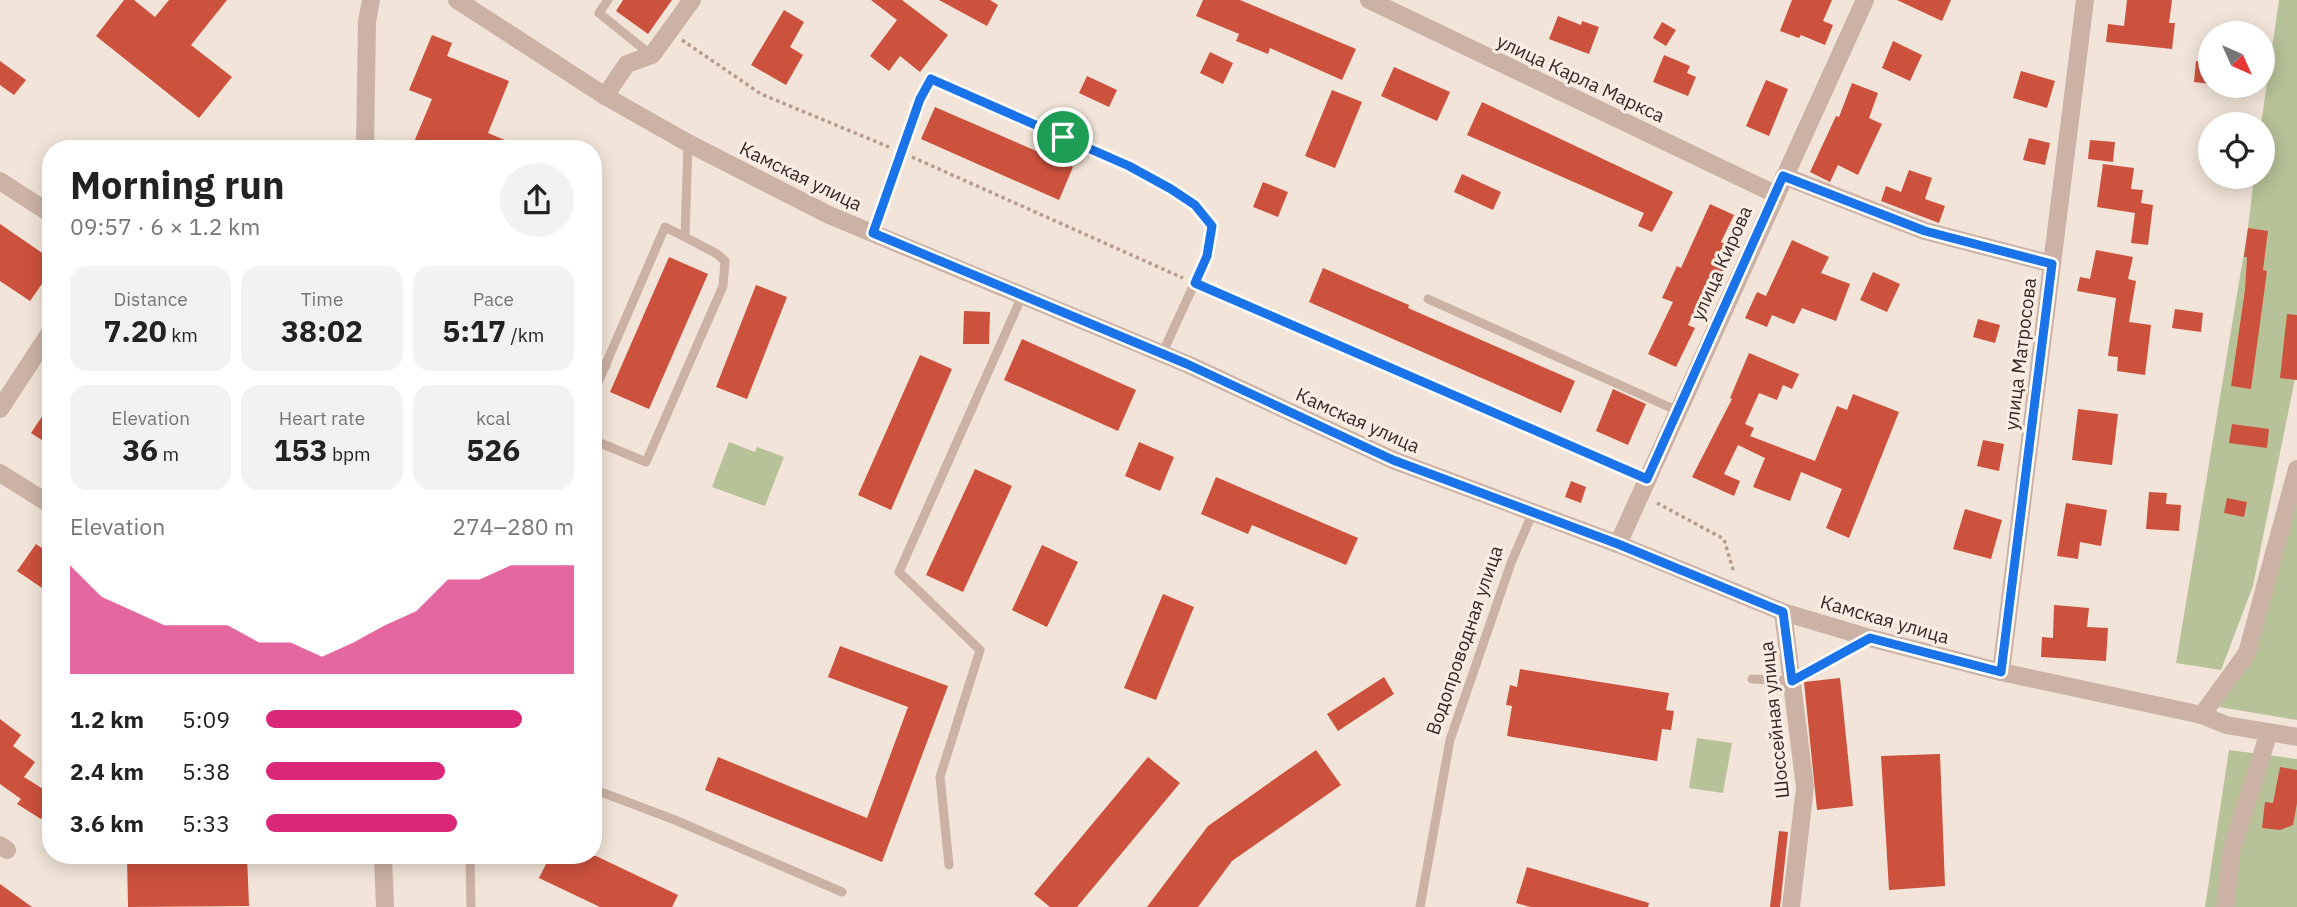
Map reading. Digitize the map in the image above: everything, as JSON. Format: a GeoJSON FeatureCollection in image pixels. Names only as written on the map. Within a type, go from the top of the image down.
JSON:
{"type":"FeatureCollection","features":[{"type":"Feature","properties":{"kind":"street"},"geometry":{"type":"LineString","coordinates":[[365,140],[368,22],[372,0]]}},
{"type":"Feature","properties":{"kind":"street"},"geometry":{"type":"LineString","coordinates":[[605,96],[627,64],[652,55],[692,0]]}},
{"type":"Feature","properties":{"kind":"street","name":"улица Карла Маркса"},"geometry":{"type":"LineString","coordinates":[[1369,0],[1775,194]]}},
{"type":"Feature","properties":{"kind":"street","name":"улица Кирова"},"geometry":{"type":"LineString","coordinates":[[1618,544],[1865,0]]}},
{"type":"Feature","properties":{"kind":"street","name":"улица Матросова"},"geometry":{"type":"LineString","coordinates":[[2001,672],[2085,0]]}},
{"type":"Feature","properties":{"kind":"street","name":"Камская улица"},"geometry":{"type":"LineString","coordinates":[[460,1],[605,96],[688,143],[829,215],[1162,354],[1393,460],[1618,544],[1783,612],[2001,672],[2202,715],[2226,725],[2297,737]]}},
{"type":"Feature","properties":{"kind":"street"},"geometry":{"type":"LineString","coordinates":[[1783,176],[1925,231],[2052,264]]}},
{"type":"Feature","properties":{"kind":"street"},"geometry":{"type":"LineString","coordinates":[[0,181],[42,208]]}},
{"type":"Feature","properties":{"kind":"street"},"geometry":{"type":"LineString","coordinates":[[0,410],[42,345]]}},
{"type":"Feature","properties":{"kind":"street"},"geometry":{"type":"LineString","coordinates":[[2202,715],[2247,653],[2297,469]]}},
{"type":"Feature","properties":{"kind":"street"},"geometry":{"type":"LineString","coordinates":[[0,473],[42,499]]}},
{"type":"Feature","properties":{"kind":"street","name":"Шоссейная улица"},"geometry":{"type":"LineString","coordinates":[[1783,612],[1805,787],[1791,907]]}},
{"type":"Feature","properties":{"kind":"street"},"geometry":{"type":"LineString","coordinates":[[2225,907],[2232,849],[2269,732]]}},
{"type":"Feature","properties":{"kind":"street"},"geometry":{"type":"LineString","coordinates":[[383,864],[384,907]]}},
{"type":"Feature","properties":{"kind":"lane"},"geometry":{"type":"LineString","coordinates":[[608,0],[599,13],[652,55]]}},
{"type":"Feature","properties":{"kind":"lane"},"geometry":{"type":"LineString","coordinates":[[873,233],[920,99],[931,79],[1129,166],[1195,205],[1212,226],[1207,256],[1162,354]]}},
{"type":"Feature","properties":{"kind":"lane"},"geometry":{"type":"LineString","coordinates":[[685,237],[688,143]]}},
{"type":"Feature","properties":{"kind":"lane"},"geometry":{"type":"LineString","coordinates":[[602,375],[665,227],[717,254],[725,261],[723,286],[646,462],[602,444]]}},
{"type":"Feature","properties":{"kind":"lane"},"geometry":{"type":"LineString","coordinates":[[948,865],[940,777],[980,650],[899,572],[1022,296]]}},
{"type":"Feature","properties":{"kind":"lane"},"geometry":{"type":"LineString","coordinates":[[1428,299],[1678,411]]}},
{"type":"Feature","properties":{"kind":"lane"},"geometry":{"type":"LineString","coordinates":[[602,364],[606,366]]}},
{"type":"Feature","properties":{"kind":"lane","name":"Водопроводная улица"},"geometry":{"type":"LineString","coordinates":[[1420,907],[1450,740],[1511,563],[1532,512]]}},
{"type":"Feature","properties":{"kind":"lane"},"geometry":{"type":"LineString","coordinates":[[1752,679],[1792,681],[1870,638]]}},
{"type":"Feature","properties":{"kind":"lane"},"geometry":{"type":"LineString","coordinates":[[602,792],[676,820],[842,892]]}},
{"type":"Feature","properties":{"kind":"lane"},"geometry":{"type":"LineString","coordinates":[[470,864],[471,907]]}},
{"type":"Feature","properties":{"kind":"path"},"geometry":{"type":"LineString","coordinates":[[669,31],[761,94],[902,152],[1195,283],[1647,479]]}},
{"type":"Feature","properties":{"kind":"path"},"geometry":{"type":"LineString","coordinates":[[1656,503],[1724,539],[1741,594]]}},
{"type":"Feature","properties":{"kind":"green space"},"geometry":{"type":"Polygon","coordinates":[[[2279,0],[2297,0],[2297,369],[2253,586],[2221,670],[2176,663],[2253,189],[2275,189],[2275,112],[2263,112],[2265,98],[2275,98],[2275,28],[2279,0]]]}},
{"type":"Feature","properties":{"kind":"green space"},"geometry":{"type":"Polygon","coordinates":[[[729,442],[755,452],[757,447],[784,457],[765,506],[712,487],[729,442]]]}},
{"type":"Feature","properties":{"kind":"green space"},"geometry":{"type":"Polygon","coordinates":[[[2297,502],[2297,720],[2219,707],[2253,657],[2297,502]]]}},
{"type":"Feature","properties":{"kind":"green space"},"geometry":{"type":"Polygon","coordinates":[[[1697,738],[1732,743],[1723,793],[1689,788],[1697,738]]]}},
{"type":"Feature","properties":{"kind":"green space"},"geometry":{"type":"Polygon","coordinates":[[[2229,750],[2297,759],[2297,907],[2205,907],[2229,750]]]}},
{"type":"Feature","properties":{"kind":"building"},"geometry":{"type":"Polygon","coordinates":[[[124,0],[134,0],[155,17],[169,0],[227,0],[191,45],[232,77],[199,118],[96,36],[124,0]]]}},
{"type":"Feature","properties":{"kind":"building"},"geometry":{"type":"Polygon","coordinates":[[[623,0],[672,0],[648,34],[616,11],[623,0]]]}},
{"type":"Feature","properties":{"kind":"building"},"geometry":{"type":"Polygon","coordinates":[[[871,0],[902,0],[948,35],[920,72],[900,56],[889,71],[870,56],[897,20],[871,0]]]}},
{"type":"Feature","properties":{"kind":"building"},"geometry":{"type":"Polygon","coordinates":[[[939,0],[990,0],[998,5],[987,26],[939,0]]]}},
{"type":"Feature","properties":{"kind":"building"},"geometry":{"type":"Polygon","coordinates":[[[1203,0],[1240,0],[1356,49],[1342,80],[1270,48],[1268,54],[1236,41],[1239,34],[1196,16],[1203,0]]]}},
{"type":"Feature","properties":{"kind":"building"},"geometry":{"type":"Polygon","coordinates":[[[1792,0],[1832,0],[1823,21],[1833,25],[1825,45],[1801,35],[1799,38],[1780,31],[1792,0]]]}},
{"type":"Feature","properties":{"kind":"building"},"geometry":{"type":"Polygon","coordinates":[[[1897,0],[1951,0],[1942,21],[1897,0]]]}},
{"type":"Feature","properties":{"kind":"building"},"geometry":{"type":"Polygon","coordinates":[[[2127,0],[2172,0],[2169,23],[2175,23],[2172,49],[2106,42],[2108,24],[2124,26],[2127,0]]]}},
{"type":"Feature","properties":{"kind":"building"},"geometry":{"type":"Polygon","coordinates":[[[784,10],[804,22],[790,47],[803,55],[786,85],[751,65],[784,10]]]}},
{"type":"Feature","properties":{"kind":"building"},"geometry":{"type":"Polygon","coordinates":[[[1558,16],[1581,25],[1582,21],[1599,27],[1589,54],[1549,39],[1558,16]]]}},
{"type":"Feature","properties":{"kind":"building"},"geometry":{"type":"Polygon","coordinates":[[[1662,22],[1676,30],[1666,46],[1653,38],[1662,22]]]}},
{"type":"Feature","properties":{"kind":"building"},"geometry":{"type":"Polygon","coordinates":[[[432,35],[452,43],[447,56],[509,81],[488,133],[505,140],[415,140],[432,99],[409,90],[432,35]]]}},
{"type":"Feature","properties":{"kind":"building"},"geometry":{"type":"Polygon","coordinates":[[[1893,41],[1922,55],[1910,81],[1882,68],[1893,41]]]}},
{"type":"Feature","properties":{"kind":"building"},"geometry":{"type":"Polygon","coordinates":[[[1210,52],[1233,63],[1223,84],[1200,73],[1210,52]]]}},
{"type":"Feature","properties":{"kind":"building"},"geometry":{"type":"Polygon","coordinates":[[[1664,55],[1690,66],[1687,73],[1696,77],[1688,96],[1653,82],[1664,55]]]}},
{"type":"Feature","properties":{"kind":"building"},"geometry":{"type":"Polygon","coordinates":[[[0,61],[26,80],[14,95],[0,85],[0,61]]]}},
{"type":"Feature","properties":{"kind":"building"},"geometry":{"type":"Polygon","coordinates":[[[2196,61],[2198,61],[2198,82],[2194,82],[2196,61]]]}},
{"type":"Feature","properties":{"kind":"building"},"geometry":{"type":"Polygon","coordinates":[[[1394,67],[1450,92],[1437,121],[1381,96],[1394,67]]]}},
{"type":"Feature","properties":{"kind":"building"},"geometry":{"type":"Polygon","coordinates":[[[2021,71],[2055,81],[2047,108],[2013,98],[2021,71]]]}},
{"type":"Feature","properties":{"kind":"building"},"geometry":{"type":"Polygon","coordinates":[[[1087,76],[1117,90],[1109,107],[1079,93],[1087,76]]]}},
{"type":"Feature","properties":{"kind":"building"},"geometry":{"type":"Polygon","coordinates":[[[1766,80],[1788,89],[1769,136],[1746,126],[1766,80]]]}},
{"type":"Feature","properties":{"kind":"building"},"geometry":{"type":"Polygon","coordinates":[[[1852,83],[1878,93],[1869,118],[1882,124],[1858,175],[1838,165],[1830,182],[1810,172],[1836,116],[1839,117],[1852,83]]]}},
{"type":"Feature","properties":{"kind":"building"},"geometry":{"type":"Polygon","coordinates":[[[1332,90],[1362,102],[1335,168],[1305,156],[1332,90]]]}},
{"type":"Feature","properties":{"kind":"building"},"geometry":{"type":"Polygon","coordinates":[[[1482,102],[1673,192],[1652,232],[1638,226],[1644,213],[1467,135],[1482,102]]]}},
{"type":"Feature","properties":{"kind":"building"},"geometry":{"type":"Polygon","coordinates":[[[935,107],[1073,167],[1059,200],[921,139],[935,107]]]}},
{"type":"Feature","properties":{"kind":"building"},"geometry":{"type":"Polygon","coordinates":[[[2029,138],[2050,143],[2045,165],[2023,160],[2029,138]]]}},
{"type":"Feature","properties":{"kind":"building"},"geometry":{"type":"Polygon","coordinates":[[[2090,140],[2115,142],[2113,162],[2088,159],[2090,140]]]}},
{"type":"Feature","properties":{"kind":"building"},"geometry":{"type":"Polygon","coordinates":[[[2103,164],[2134,168],[2131,189],[2143,190],[2141,203],[2153,205],[2148,245],[2131,243],[2135,213],[2097,207],[2103,164]]]}},
{"type":"Feature","properties":{"kind":"building"},"geometry":{"type":"Polygon","coordinates":[[[1909,170],[1932,178],[1925,199],[1945,206],[1939,223],[1881,201],[1886,186],[1901,192],[1909,170]]]}},
{"type":"Feature","properties":{"kind":"building"},"geometry":{"type":"Polygon","coordinates":[[[1462,174],[1501,192],[1493,210],[1454,192],[1462,174]]]}},
{"type":"Feature","properties":{"kind":"building"},"geometry":{"type":"Polygon","coordinates":[[[1263,182],[1288,192],[1278,217],[1253,207],[1263,182]]]}},
{"type":"Feature","properties":{"kind":"building"},"geometry":{"type":"Polygon","coordinates":[[[1710,204],[1734,215],[1721,242],[1734,248],[1722,274],[1714,270],[1688,325],[1695,328],[1676,367],[1648,354],[1673,302],[1662,298],[1677,266],[1681,268],[1710,204]]]}},
{"type":"Feature","properties":{"kind":"building"},"geometry":{"type":"Polygon","coordinates":[[[0,224],[42,253],[42,284],[30,301],[0,281],[0,224]]]}},
{"type":"Feature","properties":{"kind":"building"},"geometry":{"type":"Polygon","coordinates":[[[2248,228],[2268,231],[2263,270],[2267,271],[2251,389],[2231,386],[2245,290],[2247,257],[2244,257],[2248,228]]]}},
{"type":"Feature","properties":{"kind":"building"},"geometry":{"type":"Polygon","coordinates":[[[1792,240],[1829,257],[1821,273],[1850,284],[1836,321],[1802,308],[1794,324],[1772,315],[1767,327],[1745,318],[1757,292],[1766,296],[1792,240]]]}},
{"type":"Feature","properties":{"kind":"building"},"geometry":{"type":"Polygon","coordinates":[[[2096,250],[2133,257],[2128,279],[2136,281],[2129,322],[2151,325],[2145,375],[2117,371],[2118,357],[2108,356],[2116,298],[2077,291],[2080,277],[2090,279],[2096,250]]]}},
{"type":"Feature","properties":{"kind":"building"},"geometry":{"type":"Polygon","coordinates":[[[669,257],[708,274],[649,409],[610,392],[669,257]]]}},
{"type":"Feature","properties":{"kind":"building"},"geometry":{"type":"Polygon","coordinates":[[[1323,268],[1575,381],[1561,413],[1309,302],[1323,268]]]}},
{"type":"Feature","properties":{"kind":"building"},"geometry":{"type":"Polygon","coordinates":[[[1873,272],[1900,284],[1887,312],[1860,300],[1873,272]]]}},
{"type":"Feature","properties":{"kind":"building"},"geometry":{"type":"Polygon","coordinates":[[[756,285],[787,297],[747,399],[716,387],[756,285]]]}},
{"type":"Feature","properties":{"kind":"building"},"geometry":{"type":"Polygon","coordinates":[[[2175,309],[2203,313],[2201,332],[2172,328],[2175,309]]]}},
{"type":"Feature","properties":{"kind":"building"},"geometry":{"type":"Polygon","coordinates":[[[964,311],[990,312],[989,344],[963,344],[964,311]]]}},
{"type":"Feature","properties":{"kind":"building"},"geometry":{"type":"Polygon","coordinates":[[[2287,314],[2297,315],[2297,380],[2280,378],[2287,314]]]}},
{"type":"Feature","properties":{"kind":"building"},"geometry":{"type":"Polygon","coordinates":[[[1978,319],[2000,325],[1995,343],[1973,337],[1978,319]]]}},
{"type":"Feature","properties":{"kind":"building"},"geometry":{"type":"Polygon","coordinates":[[[1022,339],[1136,390],[1118,431],[1004,380],[1022,339]]]}},
{"type":"Feature","properties":{"kind":"building"},"geometry":{"type":"Polygon","coordinates":[[[1749,353],[1799,374],[1792,389],[1783,385],[1777,400],[1759,393],[1745,424],[1754,428],[1750,436],[1815,461],[1837,406],[1847,410],[1853,394],[1899,412],[1849,538],[1826,528],[1842,489],[1801,472],[1790,501],[1753,487],[1765,458],[1738,445],[1724,474],[1740,481],[1734,496],[1692,477],[1732,399],[1730,398],[1749,353]]]}},
{"type":"Feature","properties":{"kind":"building"},"geometry":{"type":"Polygon","coordinates":[[[920,355],[952,369],[891,510],[858,495],[920,355]]]}},
{"type":"Feature","properties":{"kind":"building"},"geometry":{"type":"Polygon","coordinates":[[[1613,389],[1646,404],[1628,445],[1596,431],[1613,389]]]}},
{"type":"Feature","properties":{"kind":"building"},"geometry":{"type":"Polygon","coordinates":[[[2078,409],[2118,414],[2112,465],[2072,460],[2078,409]]]}},
{"type":"Feature","properties":{"kind":"building"},"geometry":{"type":"Polygon","coordinates":[[[42,416],[42,440],[31,433],[42,416]]]}},
{"type":"Feature","properties":{"kind":"building"},"geometry":{"type":"Polygon","coordinates":[[[2232,424],[2269,429],[2267,448],[2229,443],[2232,424]]]}},
{"type":"Feature","properties":{"kind":"building"},"geometry":{"type":"Polygon","coordinates":[[[1983,440],[2004,444],[1999,471],[1977,466],[1983,440]]]}},
{"type":"Feature","properties":{"kind":"building"},"geometry":{"type":"Polygon","coordinates":[[[1139,442],[1174,457],[1160,491],[1125,476],[1139,442]]]}},
{"type":"Feature","properties":{"kind":"building"},"geometry":{"type":"Polygon","coordinates":[[[975,469],[1012,486],[963,592],[926,575],[975,469]]]}},
{"type":"Feature","properties":{"kind":"building"},"geometry":{"type":"Polygon","coordinates":[[[1216,477],[1358,538],[1346,565],[1252,525],[1248,534],[1201,514],[1216,477]]]}},
{"type":"Feature","properties":{"kind":"building"},"geometry":{"type":"Polygon","coordinates":[[[1571,481],[1586,487],[1581,503],[1565,497],[1571,481]]]}},
{"type":"Feature","properties":{"kind":"building"},"geometry":{"type":"Polygon","coordinates":[[[2149,492],[2167,493],[2166,504],[2181,505],[2179,531],[2146,529],[2149,492]]]}},
{"type":"Feature","properties":{"kind":"building"},"geometry":{"type":"Polygon","coordinates":[[[2227,498],[2247,502],[2244,517],[2224,513],[2227,498]]]}},
{"type":"Feature","properties":{"kind":"building"},"geometry":{"type":"Polygon","coordinates":[[[2066,503],[2107,510],[2101,546],[2080,542],[2078,559],[2057,556],[2066,503]]]}},
{"type":"Feature","properties":{"kind":"building"},"geometry":{"type":"Polygon","coordinates":[[[1965,509],[2002,520],[1991,559],[1953,549],[1965,509]]]}},
{"type":"Feature","properties":{"kind":"building"},"geometry":{"type":"Polygon","coordinates":[[[36,544],[42,548],[42,588],[17,571],[36,544]]]}},
{"type":"Feature","properties":{"kind":"building"},"geometry":{"type":"Polygon","coordinates":[[[1042,545],[1078,562],[1047,627],[1012,610],[1042,545]]]}},
{"type":"Feature","properties":{"kind":"building"},"geometry":{"type":"Polygon","coordinates":[[[1163,594],[1194,607],[1156,700],[1124,688],[1163,594]]]}},
{"type":"Feature","properties":{"kind":"building"},"geometry":{"type":"Polygon","coordinates":[[[2054,605],[2089,608],[2087,627],[2108,628],[2106,661],[2041,657],[2042,637],[2053,638],[2054,605]]]}},
{"type":"Feature","properties":{"kind":"building"},"geometry":{"type":"Polygon","coordinates":[[[840,646],[948,686],[882,862],[705,790],[718,757],[867,818],[908,707],[828,677],[840,646]]]}},
{"type":"Feature","properties":{"kind":"building"},"geometry":{"type":"Polygon","coordinates":[[[1520,669],[1669,693],[1666,710],[1674,711],[1671,730],[1662,729],[1657,761],[1507,736],[1512,706],[1506,705],[1510,685],[1517,687],[1520,669]]]}},
{"type":"Feature","properties":{"kind":"building"},"geometry":{"type":"Polygon","coordinates":[[[1384,677],[1394,694],[1338,731],[1327,714],[1384,677]]]}},
{"type":"Feature","properties":{"kind":"building"},"geometry":{"type":"Polygon","coordinates":[[[1840,678],[1853,806],[1817,810],[1804,682],[1840,678]]]}},
{"type":"Feature","properties":{"kind":"building"},"geometry":{"type":"Polygon","coordinates":[[[0,719],[21,735],[13,746],[35,762],[24,777],[42,788],[41,819],[17,804],[21,799],[0,784],[0,719]]]}},
{"type":"Feature","properties":{"kind":"building"},"geometry":{"type":"Polygon","coordinates":[[[1316,750],[1341,785],[1232,861],[1198,907],[1147,907],[1208,826],[1316,750]]]}},
{"type":"Feature","properties":{"kind":"building"},"geometry":{"type":"Polygon","coordinates":[[[1940,754],[1945,886],[1889,890],[1881,756],[1940,754]]]}},
{"type":"Feature","properties":{"kind":"building"},"geometry":{"type":"Polygon","coordinates":[[[1148,757],[1180,783],[1077,907],[1050,907],[1034,894],[1148,757]]]}},
{"type":"Feature","properties":{"kind":"building"},"geometry":{"type":"Polygon","coordinates":[[[2280,767],[2297,770],[2297,803],[2293,825],[2280,830],[2262,828],[2265,802],[2273,803],[2280,767]]]}},
{"type":"Feature","properties":{"kind":"building"},"geometry":{"type":"Polygon","coordinates":[[[1779,831],[1788,832],[1780,907],[1770,907],[1779,831]]]}},
{"type":"Feature","properties":{"kind":"building"},"geometry":{"type":"Polygon","coordinates":[[[602,859],[678,895],[672,907],[600,907],[539,878],[546,864],[602,864],[602,859]]]}},
{"type":"Feature","properties":{"kind":"building"},"geometry":{"type":"Polygon","coordinates":[[[127,864],[247,864],[249,906],[128,907],[127,864]]]}},
{"type":"Feature","properties":{"kind":"building"},"geometry":{"type":"Polygon","coordinates":[[[1527,867],[1649,903],[1648,907],[1531,907],[1516,903],[1527,867]]]}},
{"type":"Feature","properties":{"kind":"building"},"geometry":{"type":"Polygon","coordinates":[[[0,884],[32,907],[0,907],[0,884]]]}},
{"type":"Feature","properties":{"kind":"route"},"geometry":{"type":"LineString","coordinates":[[931,79],[1063,137],[1129,166],[1195,205],[1212,226],[1207,256],[1195,283],[1647,479],[1783,176],[1925,231],[2052,264],[2001,672],[1870,638],[1792,681],[1783,612],[1618,544],[1393,460],[1187,364],[873,233],[920,99],[931,79]]}}]}
